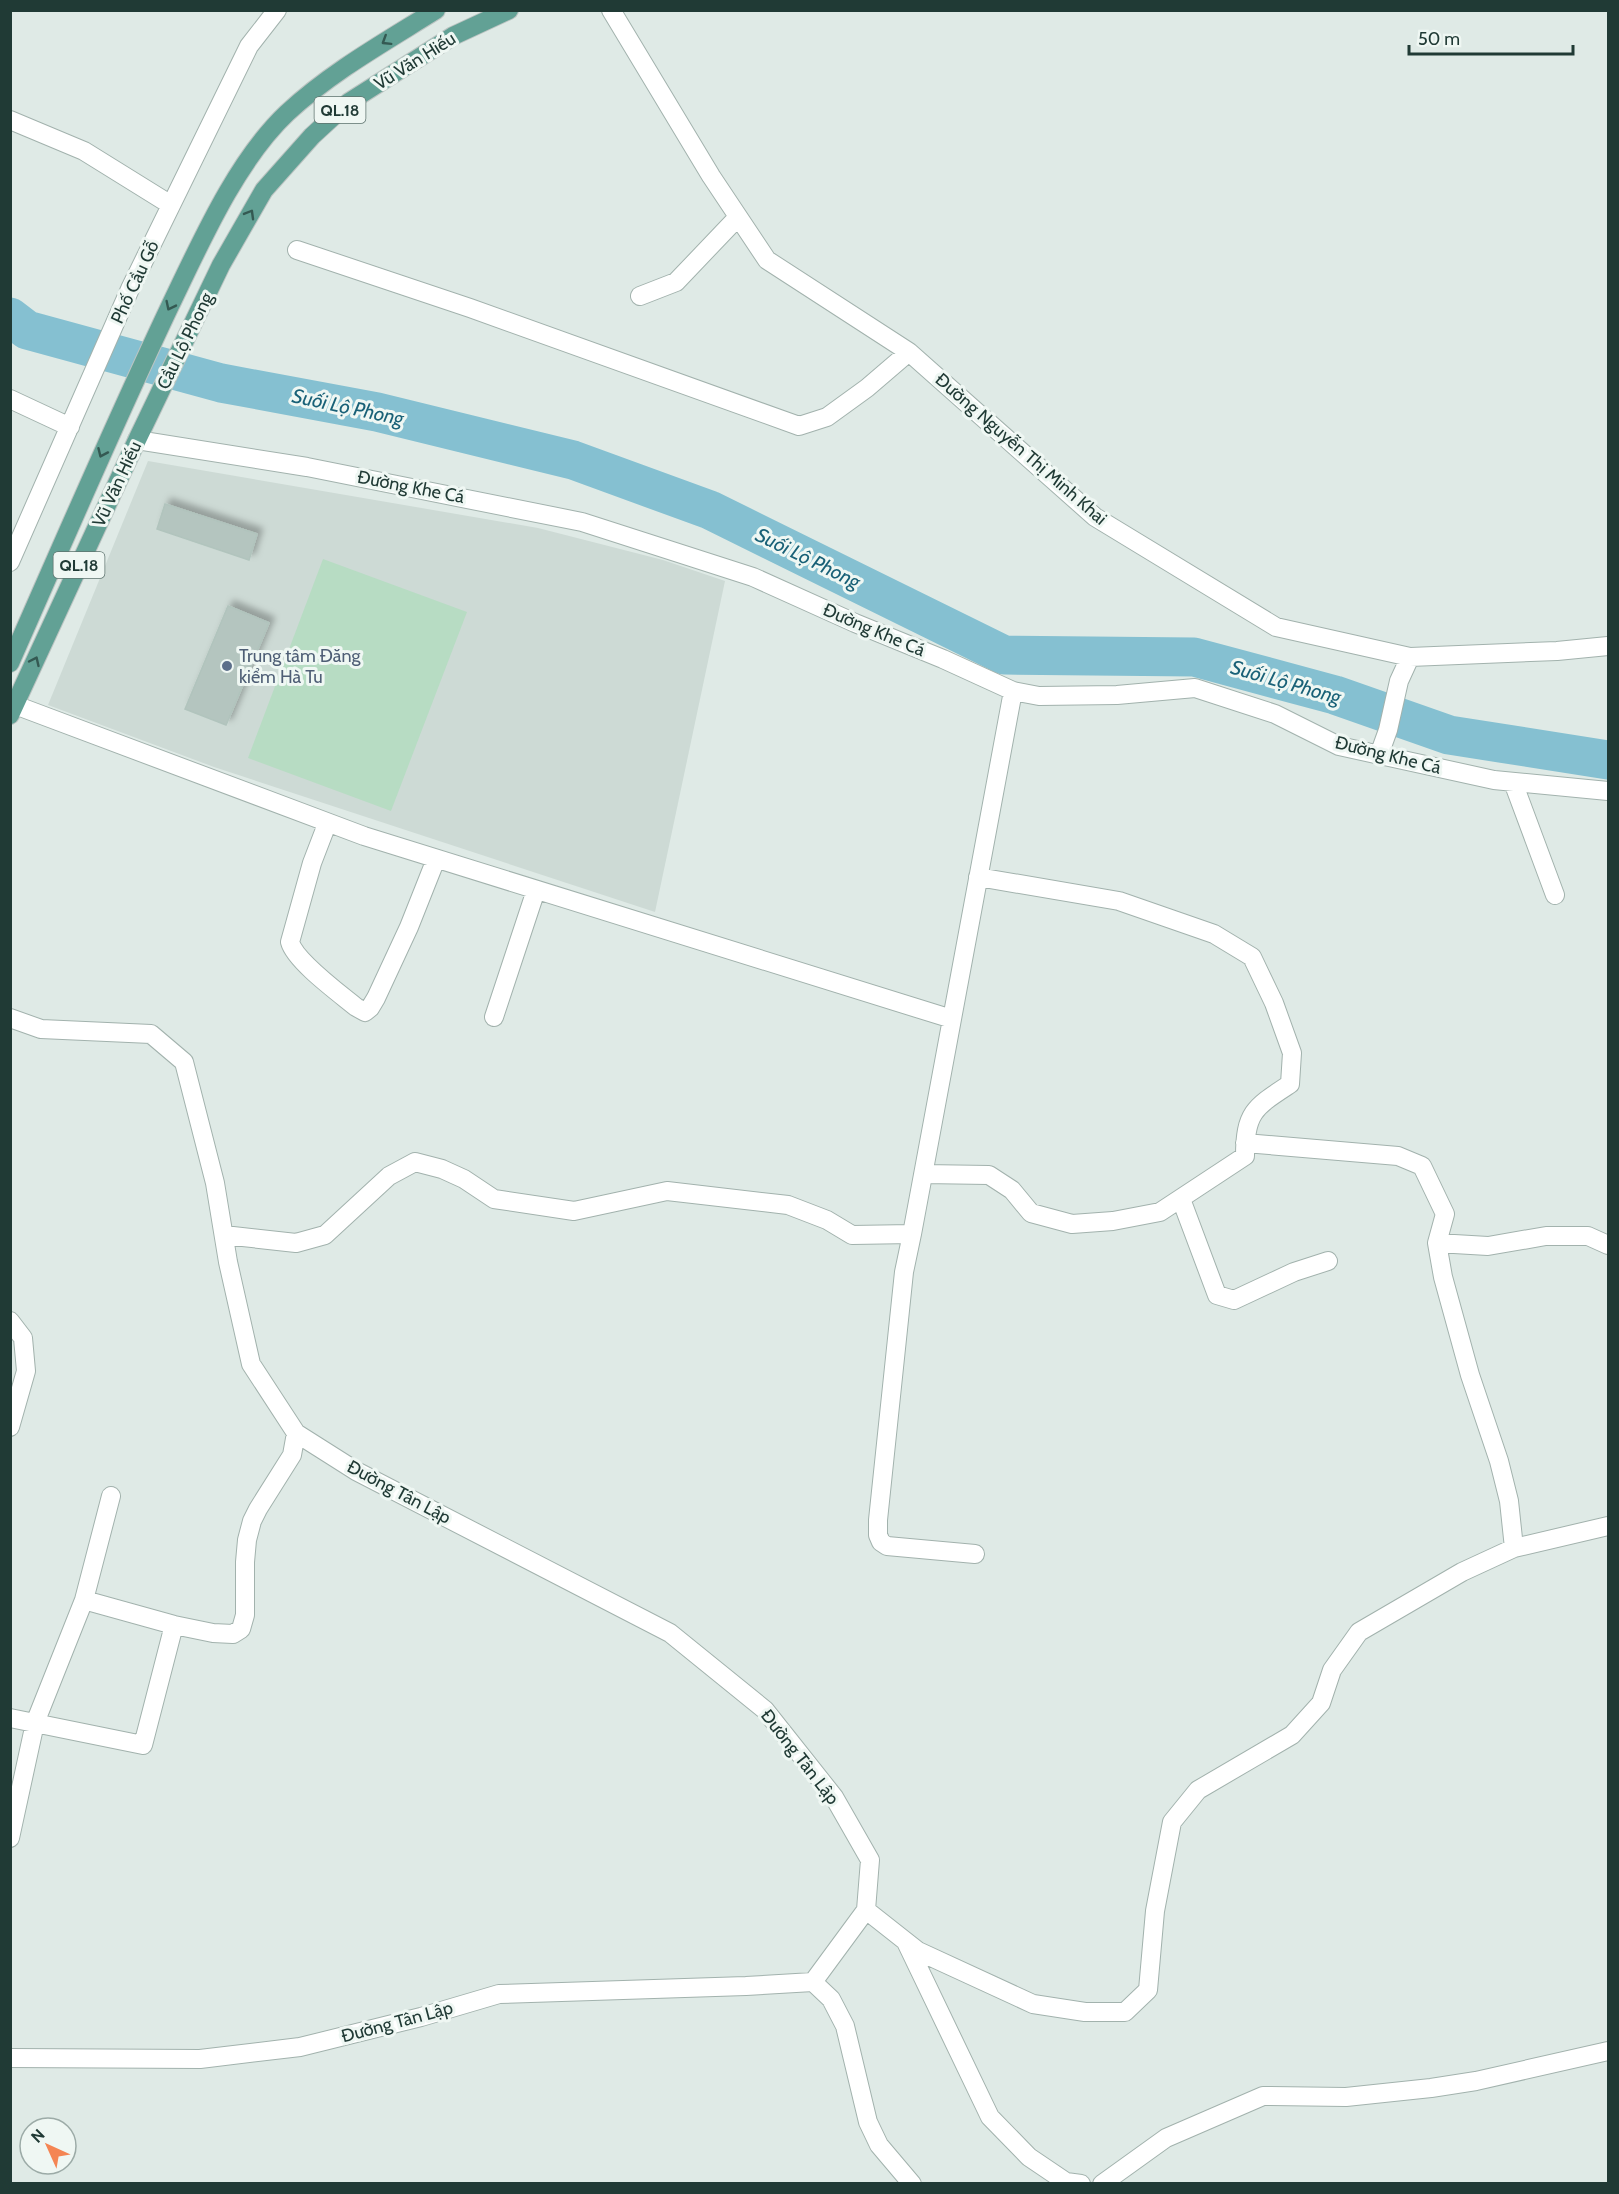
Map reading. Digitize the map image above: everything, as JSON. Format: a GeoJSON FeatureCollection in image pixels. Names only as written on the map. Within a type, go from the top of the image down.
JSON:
{"type":"FeatureCollection","features":[{"type":"Feature","properties":{"kind":"main road","name":"Vũ Văn Hiếu"},"geometry":{"type":"LineString","coordinates":[[196,253],[242,166],[285,114],[333,74],[436,10]]}},
{"type":"Feature","properties":{"kind":"main road","name":"Vũ Văn Hiếu"},"geometry":{"type":"LineString","coordinates":[[221,265],[264,190],[312,136],[349,102],[453,36],[509,10]]}},
{"type":"Feature","properties":{"kind":"main road","name":"Cầu Lộ Phong"},"geometry":{"type":"LineString","coordinates":[[126,399],[196,253]]}},
{"type":"Feature","properties":{"kind":"main road","name":"Cầu Lộ Phong"},"geometry":{"type":"LineString","coordinates":[[148,417],[221,265]]}},
{"type":"Feature","properties":{"kind":"main road","name":"Vũ Văn Hiếu"},"geometry":{"type":"LineString","coordinates":[[10,663],[126,399]]}},
{"type":"Feature","properties":{"kind":"main road","name":"Vũ Văn Hiếu"},"geometry":{"type":"LineString","coordinates":[[13,710],[148,417]]}},
{"type":"Feature","properties":{"kind":"street","name":"Phố Cầu Gỗ"},"geometry":{"type":"LineString","coordinates":[[10,562],[129,289],[249,46],[277,10]]}},
{"type":"Feature","properties":{"kind":"street","name":"Đường Nguyễn Thị Minh Khai"},"geometry":{"type":"LineString","coordinates":[[611,10],[711,176],[767,260],[909,352],[1095,517],[1276,627],[1410,657],[1557,651],[1608,646]]}},
{"type":"Feature","properties":{"kind":"street"},"geometry":{"type":"LineString","coordinates":[[10,120],[84,152],[171,205]]}},
{"type":"Feature","properties":{"kind":"street"},"geometry":{"type":"LineString","coordinates":[[640,296],[676,282],[738,217]]}},
{"type":"Feature","properties":{"kind":"street"},"geometry":{"type":"LineString","coordinates":[[297,250],[470,308],[799,426],[827,417],[867,388],[909,352]]}},
{"type":"Feature","properties":{"kind":"street"},"geometry":{"type":"LineString","coordinates":[[10,399],[70,427]]}},
{"type":"Feature","properties":{"kind":"street","name":"Đường Khe Cá"},"geometry":{"type":"LineString","coordinates":[[137,440],[307,467],[582,522],[753,577],[855,623],[943,659],[1013,692],[1039,696],[1117,695],[1195,688],[1275,714],[1339,746],[1494,780],[1608,791]]}},
{"type":"Feature","properties":{"kind":"street"},"geometry":{"type":"LineString","coordinates":[[1379,755],[1388,730],[1399,681],[1410,657]]}},
{"type":"Feature","properties":{"kind":"street"},"geometry":{"type":"LineString","coordinates":[[975,1554],[887,1546],[881,1542],[878,1535],[904,1272],[1013,692]]}},
{"type":"Feature","properties":{"kind":"street"},"geometry":{"type":"LineString","coordinates":[[13,710],[327,824],[952,1019]]}},
{"type":"Feature","properties":{"kind":"street"},"geometry":{"type":"LineString","coordinates":[[1513,782],[1555,895]]}},
{"type":"Feature","properties":{"kind":"street"},"geometry":{"type":"LineString","coordinates":[[327,824],[312,864],[290,942],[292,950],[301,960],[365,1012],[376,998],[410,927],[436,859]]}},
{"type":"Feature","properties":{"kind":"street"},"geometry":{"type":"LineString","coordinates":[[923,1174],[989,1175],[1012,1190],[1031,1213],[1072,1224],[1113,1221],[1160,1212],[1245,1156],[1245,1130],[1258,1105],[1290,1084],[1292,1053],[1274,1003],[1252,957],[1214,933],[1119,901],[978,877]]}},
{"type":"Feature","properties":{"kind":"street"},"geometry":{"type":"LineString","coordinates":[[494,1017],[536,890]]}},
{"type":"Feature","properties":{"kind":"street","name":"Đường Tân Lập"},"geometry":{"type":"LineString","coordinates":[[10,1018],[41,1029],[151,1034],[184,1062],[215,1183],[251,1364],[296,1432],[357,1471],[670,1633],[765,1710],[834,1797],[870,1860],[866,1910]]}},
{"type":"Feature","properties":{"kind":"street"},"geometry":{"type":"LineString","coordinates":[[1245,1143],[1398,1155],[1422,1166],[1445,1214],[1437,1243],[1443,1277],[1470,1375],[1499,1461],[1509,1501],[1514,1548]]}},
{"type":"Feature","properties":{"kind":"street"},"geometry":{"type":"LineString","coordinates":[[224,1235],[296,1244],[325,1235],[389,1176],[415,1162],[442,1169],[464,1179],[494,1199],[574,1211],[667,1191],[788,1205],[827,1220],[852,1235],[912,1234]]}},
{"type":"Feature","properties":{"kind":"street"},"geometry":{"type":"LineString","coordinates":[[1181,1199],[1217,1295],[1234,1300],[1294,1272],[1328,1261]]}},
{"type":"Feature","properties":{"kind":"street"},"geometry":{"type":"LineString","coordinates":[[1437,1243],[1488,1246],[1546,1236],[1588,1236],[1608,1245]]}},
{"type":"Feature","properties":{"kind":"street"},"geometry":{"type":"LineString","coordinates":[[10,1321],[23,1338],[26,1371],[10,1427]]}},
{"type":"Feature","properties":{"kind":"street"},"geometry":{"type":"LineString","coordinates":[[84,1600],[174,1625],[223,1634],[233,1634],[241,1629],[245,1615],[244,1562],[252,1521],[292,1455],[296,1432]]}},
{"type":"Feature","properties":{"kind":"street"},"geometry":{"type":"LineString","coordinates":[[10,1838],[35,1724],[84,1600],[111,1496]]}},
{"type":"Feature","properties":{"kind":"street"},"geometry":{"type":"LineString","coordinates":[[912,2184],[879,2145],[868,2122],[845,2026],[831,1999],[813,1982],[866,1910],[918,1951],[1033,2004],[1086,2012],[1125,2012],[1148,1990],[1155,1911],[1172,1822],[1198,1790],[1292,1735],[1321,1703],[1332,1670],[1359,1632],[1462,1572],[1514,1548],[1608,1526]]}},
{"type":"Feature","properties":{"kind":"street"},"geometry":{"type":"LineString","coordinates":[[10,1719],[143,1745],[174,1625]]}},
{"type":"Feature","properties":{"kind":"street"},"geometry":{"type":"LineString","coordinates":[[905,1940],[990,2117],[1029,2157],[1066,2182],[1081,2184]]}},
{"type":"Feature","properties":{"kind":"street","name":"Đường Tân Lập"},"geometry":{"type":"LineString","coordinates":[[10,2058],[200,2059],[300,2047],[421,2017],[499,1994],[813,1982]]}},
{"type":"Feature","properties":{"kind":"street"},"geometry":{"type":"LineString","coordinates":[[1102,2184],[1166,2138],[1263,2096],[1346,2097],[1431,2088],[1608,2051]]}},
{"type":"Feature","properties":{"kind":"shaded area"},"geometry":{"type":"Polygon","coordinates":[[[148,461],[538,528],[663,560],[725,581],[655,912],[214,767],[48,705],[148,461]]]}},
{"type":"Feature","properties":{"kind":"green space"},"geometry":{"type":"Polygon","coordinates":[[[323,559],[467,612],[391,811],[248,758],[323,559]]]}},
{"type":"Feature","properties":{"kind":"building"},"geometry":{"type":"Polygon","coordinates":[[[165,504],[257,534],[249,560],[157,529],[165,504]]]}},
{"type":"Feature","properties":{"kind":"building","name":"Trung tâm Đăng kiểm Hà Tu"},"geometry":{"type":"Polygon","coordinates":[[[228,606],[269,623],[226,725],[185,709],[228,606]]]}},
{"type":"Feature","properties":{"kind":"waterway","name":"Suối Lộ Phong"},"geometry":{"type":"LineString","coordinates":[[10,317],[27,330],[221,383],[377,412],[573,460],[710,510],[1004,655],[1194,657],[1335,695],[1449,735],[1608,760]]}},
{"type":"Feature","properties":{"kind":"place","name":"Trung tâm Đăng kiểm Hà Tu"},"geometry":{"type":"Point","coordinates":[227,666]}}]}
